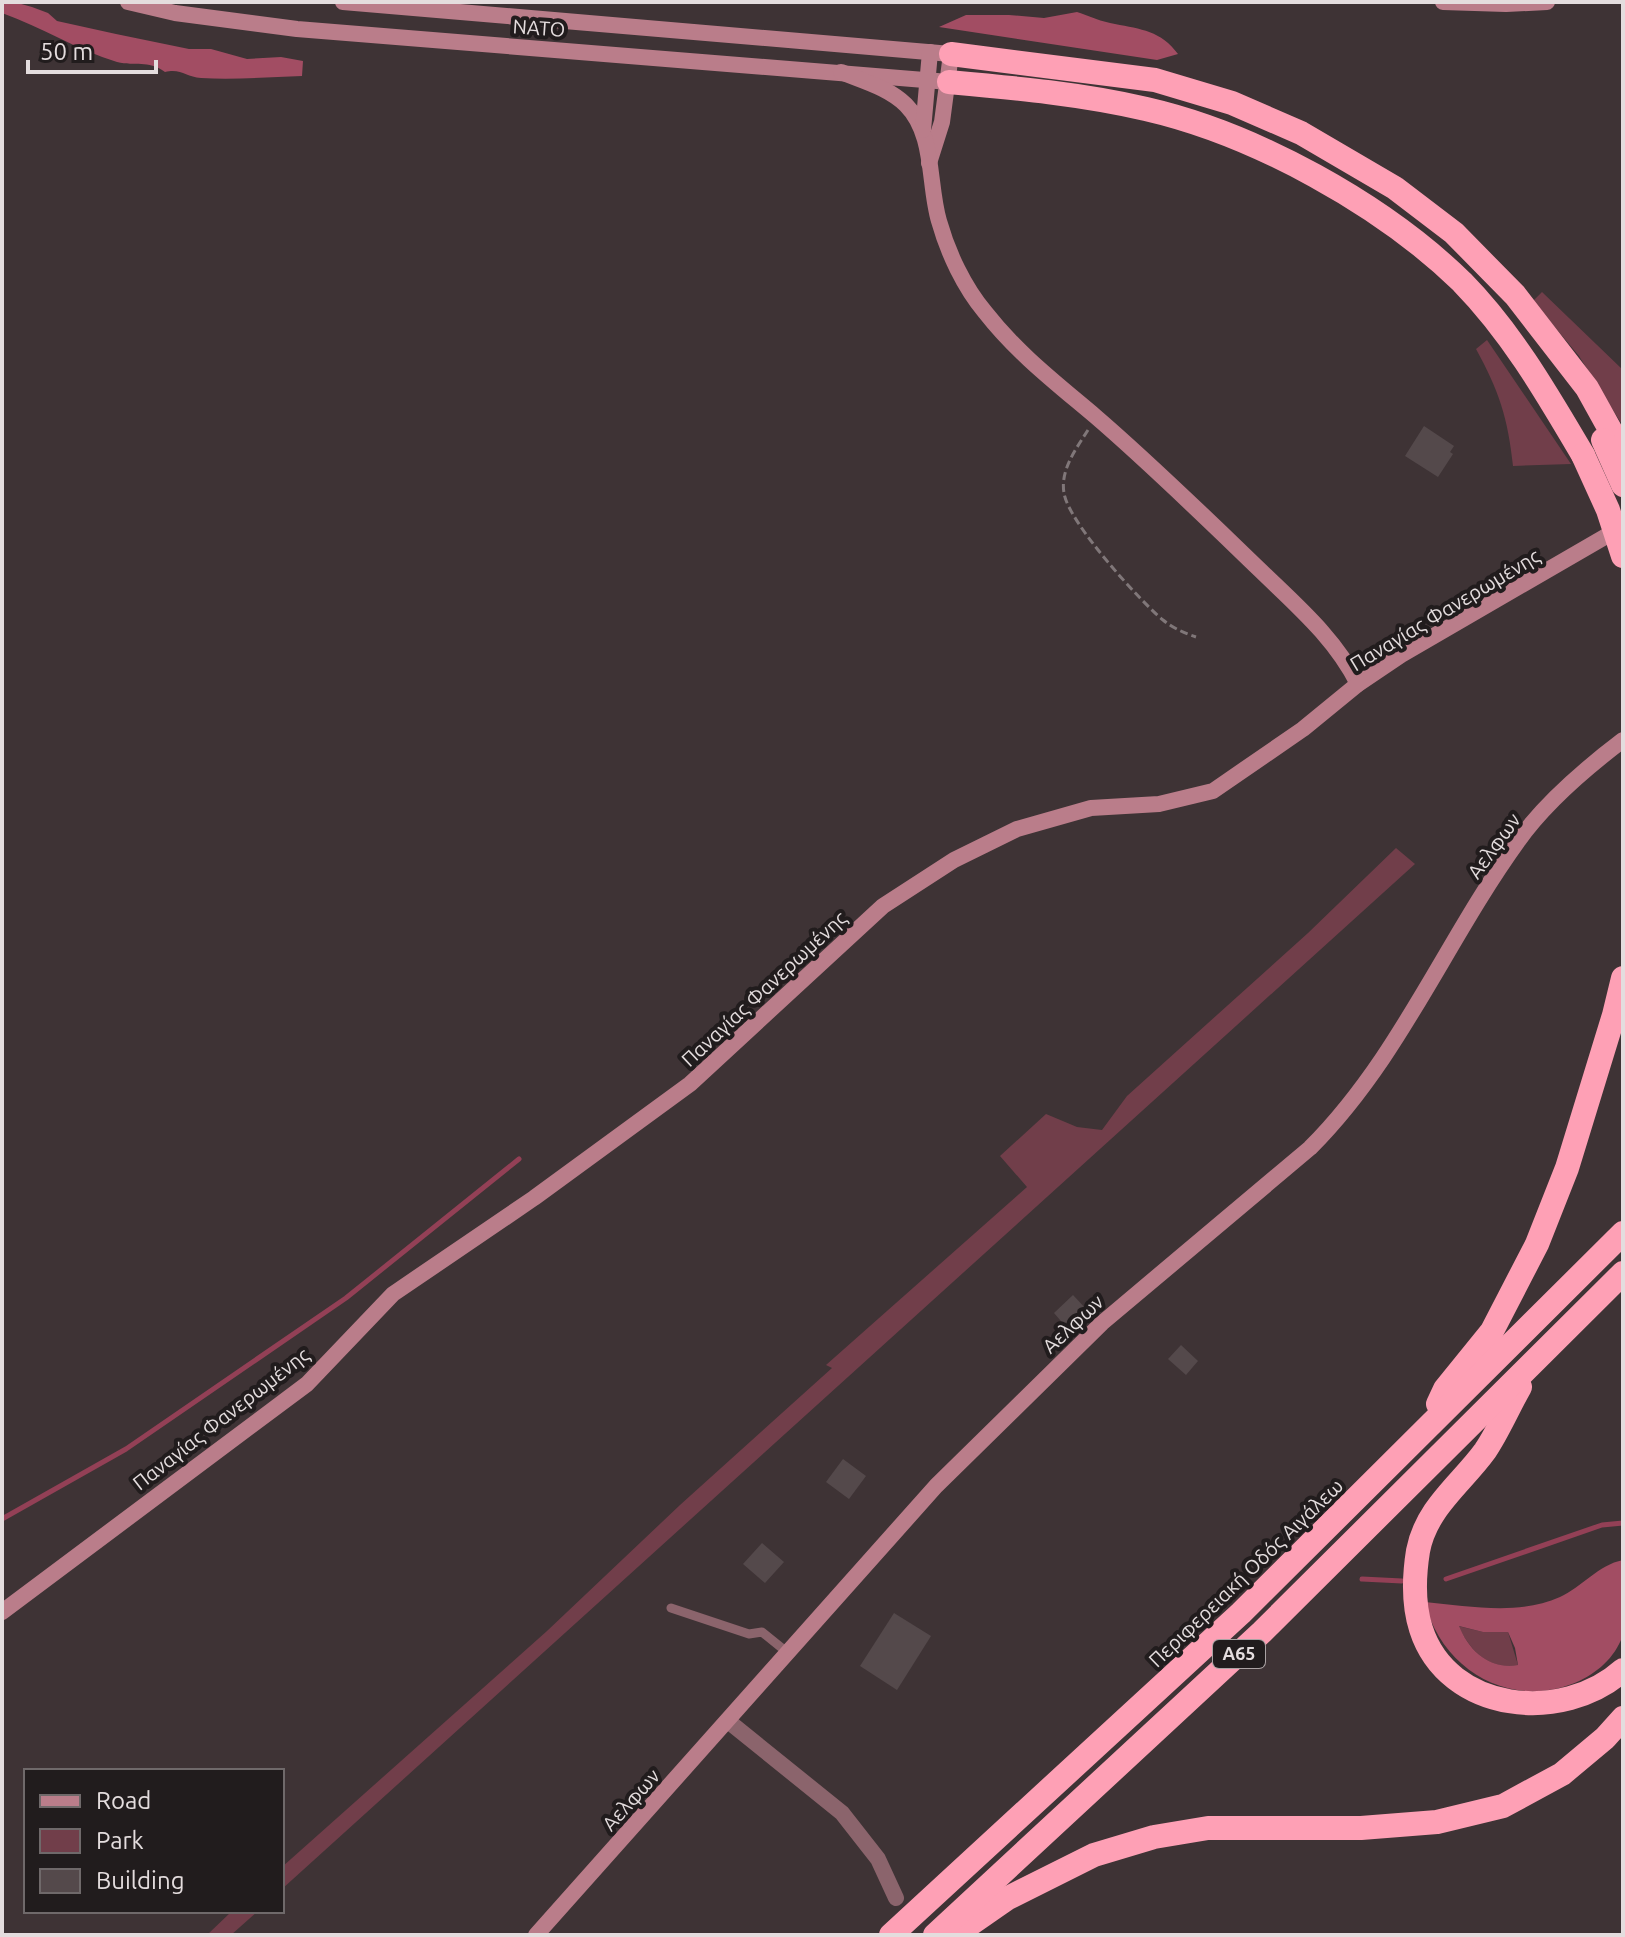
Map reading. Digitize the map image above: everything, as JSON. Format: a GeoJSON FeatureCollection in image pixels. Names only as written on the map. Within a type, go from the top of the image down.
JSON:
{"type":"FeatureCollection","features":[{"type":"Feature","properties":{"kind":"highway"},"geometry":{"type":"LineString","coordinates":[[941,53],[1155,80],[1232,103],[1301,133],[1395,188],[1454,233],[1515,295],[1556,348],[1623,485]]}},
{"type":"Feature","properties":{"kind":"highway"},"geometry":{"type":"LineString","coordinates":[[937,81],[1070,95],[1148,109],[1222,132],[1288,161],[1375,213],[1462,282],[1531,367],[1607,448],[1608,510],[1623,556]]}},
{"type":"Feature","properties":{"kind":"highway"},"geometry":{"type":"LineString","coordinates":[[1425,1432],[1445,1389],[1492,1331],[1537,1244],[1567,1168],[1623,978]]}},
{"type":"Feature","properties":{"kind":"highway","name":"Περιφερειακή Οδός Αιγάλεω"},"geometry":{"type":"LineString","coordinates":[[891,1935],[1179,1672],[1623,1233]]}},
{"type":"Feature","properties":{"kind":"highway","name":"Α65"},"geometry":{"type":"LineString","coordinates":[[936,1934],[1262,1632],[1617,1279]]}},
{"type":"Feature","properties":{"kind":"highway"},"geometry":{"type":"LineString","coordinates":[[1532,1364],[1485,1451],[1444,1497],[1430,1519],[1419,1546],[1415,1577],[1421,1631],[1434,1654],[1456,1679],[1485,1696],[1515,1703],[1552,1703],[1583,1695],[1623,1670]]}},
{"type":"Feature","properties":{"kind":"highway"},"geometry":{"type":"LineString","coordinates":[[936,1934],[972,1923],[1008,1898],[1094,1855],[1154,1837],[1208,1828],[1361,1828],[1437,1822],[1503,1806],[1562,1774],[1605,1738],[1623,1718]]}},
{"type":"Feature","properties":{"kind":"main road","name":"ΝΑΤΟ"},"geometry":{"type":"LineString","coordinates":[[128,2],[175,13],[297,29],[937,81]]}},
{"type":"Feature","properties":{"kind":"main road","name":"ΝΑΤΟ"},"geometry":{"type":"LineString","coordinates":[[343,2],[941,53]]}},
{"type":"Feature","properties":{"kind":"main road"},"geometry":{"type":"LineString","coordinates":[[1443,2],[1547,2]]}},
{"type":"Feature","properties":{"kind":"main road"},"geometry":{"type":"LineString","coordinates":[[924,137],[941,53]]}},
{"type":"Feature","properties":{"kind":"main road"},"geometry":{"type":"LineString","coordinates":[[841,72],[883,89],[906,105],[914,115],[924,137],[939,221],[963,280],[983,310],[1042,373],[1096,417],[1201,512],[1327,634],[1345,658],[1358,684]]}},
{"type":"Feature","properties":{"kind":"main road"},"geometry":{"type":"LineString","coordinates":[[929,163],[942,122],[937,81]]}},
{"type":"Feature","properties":{"kind":"main road","name":"Παναγίας Φανερωμένης"},"geometry":{"type":"LineString","coordinates":[[2,1612],[307,1384],[393,1294],[534,1198],[690,1084],[883,906],[954,860],[1017,829],[1091,808],[1159,804],[1213,791],[1303,729],[1358,684],[1401,655],[1623,527]]}},
{"type":"Feature","properties":{"kind":"main road","name":"Αελφων"},"geometry":{"type":"LineString","coordinates":[[536,1935],[936,1486],[1102,1323],[1310,1148],[1340,1118],[1397,1039],[1519,839],[1561,793],[1623,740]]}},
{"type":"Feature","properties":{"kind":"street"},"geometry":{"type":"LineString","coordinates":[[728,1721],[842,1813],[878,1859],[896,1898]]}},
{"type":"Feature","properties":{"kind":"lane"},"geometry":{"type":"LineString","coordinates":[[671,1608],[749,1634],[762,1632],[788,1653]]}},
{"type":"Feature","properties":{"kind":"path"},"geometry":{"type":"LineString","coordinates":[[1096,417],[1068,463],[1064,494],[1069,509],[1095,546],[1155,613],[1180,631],[1196,637]]}},
{"type":"Feature","properties":{"kind":"green space"},"geometry":{"type":"Polygon","coordinates":[[[1542,292],[1623,370],[1623,426],[1579,356],[1533,301],[1542,292]]]}},
{"type":"Feature","properties":{"kind":"green space"},"geometry":{"type":"Polygon","coordinates":[[[1487,340],[1571,464],[1513,466],[1501,405],[1476,349],[1487,340]]]}},
{"type":"Feature","properties":{"kind":"green space"},"geometry":{"type":"Polygon","coordinates":[[[1396,848],[1415,864],[284,1887],[284,1865],[547,1631],[680,1505],[832,1368],[826,1365],[1027,1187],[1000,1156],[1046,1114],[1077,1127],[1102,1130],[1127,1096],[1308,933],[1396,848]]]}},
{"type":"Feature","properties":{"kind":"green space"},"geometry":{"type":"Polygon","coordinates":[[[1458,1626],[1483,1632],[1508,1632],[1518,1665],[1498,1665],[1482,1657],[1458,1626]]]}},
{"type":"Feature","properties":{"kind":"green space"},"geometry":{"type":"Polygon","coordinates":[[[230,1913],[256,1913],[231,1935],[207,1935],[230,1913]]]}},
{"type":"Feature","properties":{"kind":"shaded area"},"geometry":{"type":"Polygon","coordinates":[[[2,2],[32,7],[48,13],[57,21],[189,49],[211,49],[247,59],[281,57],[303,61],[302,76],[201,78],[175,71],[165,72],[147,64],[117,62],[2,13],[2,2]]]}},
{"type":"Feature","properties":{"kind":"shaded area"},"geometry":{"type":"Polygon","coordinates":[[[1077,12],[1150,32],[1165,40],[1178,54],[1157,60],[939,27],[966,15],[1044,18],[1077,12]]]}},
{"type":"Feature","properties":{"kind":"shaded area"},"geometry":{"type":"Polygon","coordinates":[[[1623,1560],[1623,1624],[1617,1648],[1601,1667],[1587,1677],[1548,1690],[1524,1691],[1480,1677],[1445,1646],[1425,1602],[1493,1608],[1544,1603],[1576,1588],[1623,1560]],[[1459,1626],[1468,1643],[1482,1657],[1498,1665],[1518,1665],[1508,1632],[1483,1632],[1459,1626]]]}},
{"type":"Feature","properties":{"kind":"building"},"geometry":{"type":"Polygon","coordinates":[[[1424,426],[1454,446],[1450,452],[1453,454],[1438,477],[1405,456],[1424,426]]]}},
{"type":"Feature","properties":{"kind":"building"},"geometry":{"type":"Polygon","coordinates":[[[1073,1295],[1087,1310],[1067,1328],[1054,1313],[1073,1295]]]}},
{"type":"Feature","properties":{"kind":"building"},"geometry":{"type":"Polygon","coordinates":[[[1181,1345],[1198,1361],[1186,1375],[1168,1359],[1181,1345]]]}},
{"type":"Feature","properties":{"kind":"building"},"geometry":{"type":"Polygon","coordinates":[[[843,1459],[866,1476],[849,1499],[826,1482],[843,1459]]]}},
{"type":"Feature","properties":{"kind":"building"},"geometry":{"type":"Polygon","coordinates":[[[762,1543],[784,1562],[765,1583],[743,1564],[762,1543]]]}},
{"type":"Feature","properties":{"kind":"building"},"geometry":{"type":"Polygon","coordinates":[[[894,1613],[931,1636],[897,1690],[860,1666],[894,1613]]]}},
{"type":"Feature","properties":{"kind":"waterway"},"geometry":{"type":"LineString","coordinates":[[2,1519],[126,1449],[346,1298],[519,1159]]}},
{"type":"Feature","properties":{"kind":"waterway"},"geometry":{"type":"LineString","coordinates":[[1446,1579],[1602,1525],[1623,1523]]}},
{"type":"Feature","properties":{"kind":"waterway"},"geometry":{"type":"LineString","coordinates":[[1362,1579],[1402,1581]]}}]}
